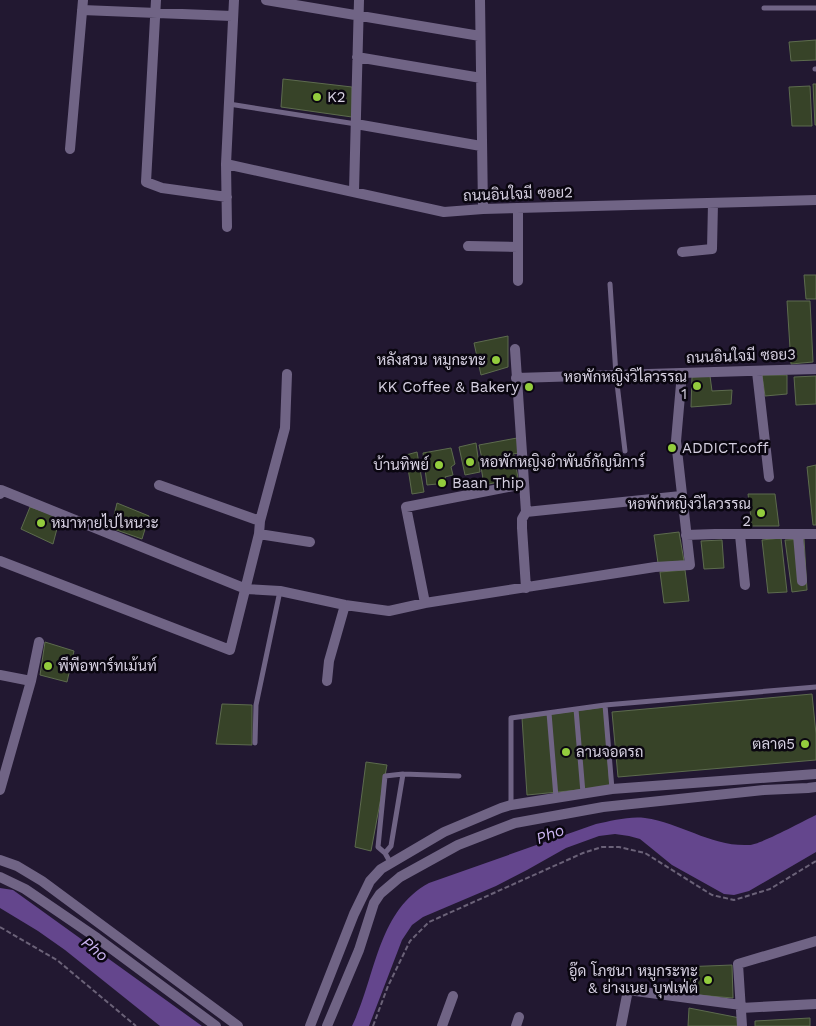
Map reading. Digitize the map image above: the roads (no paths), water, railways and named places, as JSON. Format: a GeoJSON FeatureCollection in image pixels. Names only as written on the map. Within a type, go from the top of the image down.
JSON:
{"type":"FeatureCollection","features":[{"type":"Feature","properties":{"kind":"street"},"geometry":{"type":"LineString","coordinates":[[156,0],[146,182],[162,188],[227,197]]}},
{"type":"Feature","properties":{"kind":"street"},"geometry":{"type":"LineString","coordinates":[[227,227],[226,164],[234,0]]}},
{"type":"Feature","properties":{"kind":"street"},"geometry":{"type":"LineString","coordinates":[[266,0],[480,36]]}},
{"type":"Feature","properties":{"kind":"street"},"geometry":{"type":"LineString","coordinates":[[354,191],[359,0]]}},
{"type":"Feature","properties":{"kind":"street"},"geometry":{"type":"LineString","coordinates":[[480,0],[483,209]]}},
{"type":"Feature","properties":{"kind":"street"},"geometry":{"type":"LineString","coordinates":[[70,149],[83,5],[154,14],[232,16]]}},
{"type":"Feature","properties":{"kind":"street"},"geometry":{"type":"LineString","coordinates":[[357,57],[481,78]]}},
{"type":"Feature","properties":{"kind":"street"},"geometry":{"type":"LineString","coordinates":[[356,124],[481,146]]}},
{"type":"Feature","properties":{"kind":"street","name":"ถนนอินใจมี ซอย2"},"geometry":{"type":"LineString","coordinates":[[226,164],[444,212],[483,209],[816,200]]}},
{"type":"Feature","properties":{"kind":"street"},"geometry":{"type":"LineString","coordinates":[[682,252],[712,250],[713,203]]}},
{"type":"Feature","properties":{"kind":"street"},"geometry":{"type":"LineString","coordinates":[[518,208],[518,281]]}},
{"type":"Feature","properties":{"kind":"street"},"geometry":{"type":"LineString","coordinates":[[468,246],[518,247]]}},
{"type":"Feature","properties":{"kind":"street"},"geometry":{"type":"LineString","coordinates":[[515,349],[526,512],[522,519],[526,588]]}},
{"type":"Feature","properties":{"kind":"street","name":"ถนนอินใจมี ซอย3"},"geometry":{"type":"LineString","coordinates":[[516,378],[816,369]]}},
{"type":"Feature","properties":{"kind":"street"},"geometry":{"type":"LineString","coordinates":[[757,372],[769,477]]}},
{"type":"Feature","properties":{"kind":"street"},"geometry":{"type":"LineString","coordinates":[[0,494],[1,490],[246,589],[280,591],[344,605],[389,611],[425,603],[655,567],[690,565],[676,442],[682,373]]}},
{"type":"Feature","properties":{"kind":"street"},"geometry":{"type":"LineString","coordinates":[[0,561],[230,650],[259,534],[260,521],[285,428],[287,374]]}},
{"type":"Feature","properties":{"kind":"street"},"geometry":{"type":"LineString","coordinates":[[425,603],[406,507],[524,484]]}},
{"type":"Feature","properties":{"kind":"street"},"geometry":{"type":"LineString","coordinates":[[159,485],[260,521]]}},
{"type":"Feature","properties":{"kind":"street"},"geometry":{"type":"LineString","coordinates":[[526,512],[681,496]]}},
{"type":"Feature","properties":{"kind":"street"},"geometry":{"type":"LineString","coordinates":[[259,534],[310,542]]}},
{"type":"Feature","properties":{"kind":"street"},"geometry":{"type":"LineString","coordinates":[[798,534],[802,581]]}},
{"type":"Feature","properties":{"kind":"street"},"geometry":{"type":"LineString","coordinates":[[686,535],[816,534]]}},
{"type":"Feature","properties":{"kind":"street"},"geometry":{"type":"LineString","coordinates":[[740,535],[745,585]]}},
{"type":"Feature","properties":{"kind":"street"},"geometry":{"type":"LineString","coordinates":[[327,681],[329,662],[344,605]]}},
{"type":"Feature","properties":{"kind":"street"},"geometry":{"type":"LineString","coordinates":[[0,790],[32,681],[40,642]]}},
{"type":"Feature","properties":{"kind":"street"},"geometry":{"type":"LineString","coordinates":[[0,675],[32,681]]}},
{"type":"Feature","properties":{"kind":"street"},"geometry":{"type":"LineString","coordinates":[[310,1026],[354,914],[370,881],[390,862],[444,832],[511,804],[612,789],[816,774]]}},
{"type":"Feature","properties":{"kind":"street"},"geometry":{"type":"LineString","coordinates":[[327,1026],[359,950],[374,903],[380,894],[400,877],[458,845],[515,823],[603,808],[816,786]]}},
{"type":"Feature","properties":{"kind":"street"},"geometry":{"type":"LineString","coordinates":[[511,804],[515,823]]}},
{"type":"Feature","properties":{"kind":"street"},"geometry":{"type":"LineString","coordinates":[[0,860],[18,866],[42,881],[238,1026]]}},
{"type":"Feature","properties":{"kind":"street"},"geometry":{"type":"LineString","coordinates":[[390,862],[400,877]]}},
{"type":"Feature","properties":{"kind":"street"},"geometry":{"type":"LineString","coordinates":[[0,877],[25,889],[97,938],[216,1026]]}},
{"type":"Feature","properties":{"kind":"street"},"geometry":{"type":"LineString","coordinates":[[742,1026],[738,964],[816,941]]}},
{"type":"Feature","properties":{"kind":"street"},"geometry":{"type":"LineString","coordinates":[[621,1026],[628,990],[741,1007],[816,1004]]}},
{"type":"Feature","properties":{"kind":"street"},"geometry":{"type":"LineString","coordinates":[[442,1026],[453,996]]}},
{"type":"Feature","properties":{"kind":"lane"},"geometry":{"type":"LineString","coordinates":[[764,8],[816,8]]}},
{"type":"Feature","properties":{"kind":"lane"},"geometry":{"type":"LineString","coordinates":[[229,104],[356,124]]}},
{"type":"Feature","properties":{"kind":"lane"},"geometry":{"type":"LineString","coordinates":[[610,284],[616,375],[624,451]]}},
{"type":"Feature","properties":{"kind":"lane"},"geometry":{"type":"LineString","coordinates":[[256,743],[256,705],[280,591]]}},
{"type":"Feature","properties":{"kind":"lane"},"geometry":{"type":"LineString","coordinates":[[511,804],[511,718],[605,705],[816,687]]}},
{"type":"Feature","properties":{"kind":"lane"},"geometry":{"type":"LineString","coordinates":[[605,705],[612,789]]}},
{"type":"Feature","properties":{"kind":"lane"},"geometry":{"type":"LineString","coordinates":[[576,709],[583,793]]}},
{"type":"Feature","properties":{"kind":"lane"},"geometry":{"type":"LineString","coordinates":[[549,713],[556,798]]}},
{"type":"Feature","properties":{"kind":"lane"},"geometry":{"type":"LineString","coordinates":[[390,862],[385,852],[378,848],[385,776],[403,774],[459,776]]}},
{"type":"Feature","properties":{"kind":"lane"},"geometry":{"type":"LineString","coordinates":[[385,852],[391,846],[403,774]]}},
{"type":"Feature","properties":{"kind":"place","name":"K2"},"geometry":{"type":"Point","coordinates":[317,97]}},
{"type":"Feature","properties":{"kind":"place","name":"หลังสวน หมูกะทะ"},"geometry":{"type":"Point","coordinates":[496,360]}},
{"type":"Feature","properties":{"kind":"place","name":"หอพักหญิงวิไลวรรณ 1"},"geometry":{"type":"Point","coordinates":[697,386]}},
{"type":"Feature","properties":{"kind":"place","name":"KK Coffee & Bakery"},"geometry":{"type":"Point","coordinates":[529,387]}},
{"type":"Feature","properties":{"kind":"place","name":"ADDICT.coff"},"geometry":{"type":"Point","coordinates":[672,448]}},
{"type":"Feature","properties":{"kind":"place","name":"หอพักหญิงอำพันธ์กัญนิการ์"},"geometry":{"type":"Point","coordinates":[470,462]}},
{"type":"Feature","properties":{"kind":"place","name":"บ้านทิพย์"},"geometry":{"type":"Point","coordinates":[439,465]}},
{"type":"Feature","properties":{"kind":"place","name":"Baan Thip"},"geometry":{"type":"Point","coordinates":[442,483]}},
{"type":"Feature","properties":{"kind":"place","name":"หอพักหญิงวิไลวรรณ 2"},"geometry":{"type":"Point","coordinates":[761,513]}},
{"type":"Feature","properties":{"kind":"place","name":"หมาหายไปไหนวะ"},"geometry":{"type":"Point","coordinates":[41,523]}},
{"type":"Feature","properties":{"kind":"place","name":"พีพีอพาร์ทเม้นท์"},"geometry":{"type":"Point","coordinates":[48,666]}},
{"type":"Feature","properties":{"kind":"place","name":"ตลาด5"},"geometry":{"type":"Point","coordinates":[805,744]}},
{"type":"Feature","properties":{"kind":"place","name":"ลานจอดรถ"},"geometry":{"type":"Point","coordinates":[566,752]}},
{"type":"Feature","properties":{"kind":"place","name":"อู๊ด โภชนา หมูกระทะ & ย่างเนย บุฟเฟ่ต์"},"geometry":{"type":"Point","coordinates":[708,980]}},
{"type":"Feature","properties":{"kind":"water label","name":"Pho"},"geometry":{"type":"Point","coordinates":[550,834]}},
{"type":"Feature","properties":{"kind":"water label","name":"Pho"},"geometry":{"type":"Point","coordinates":[95,949]}}]}
